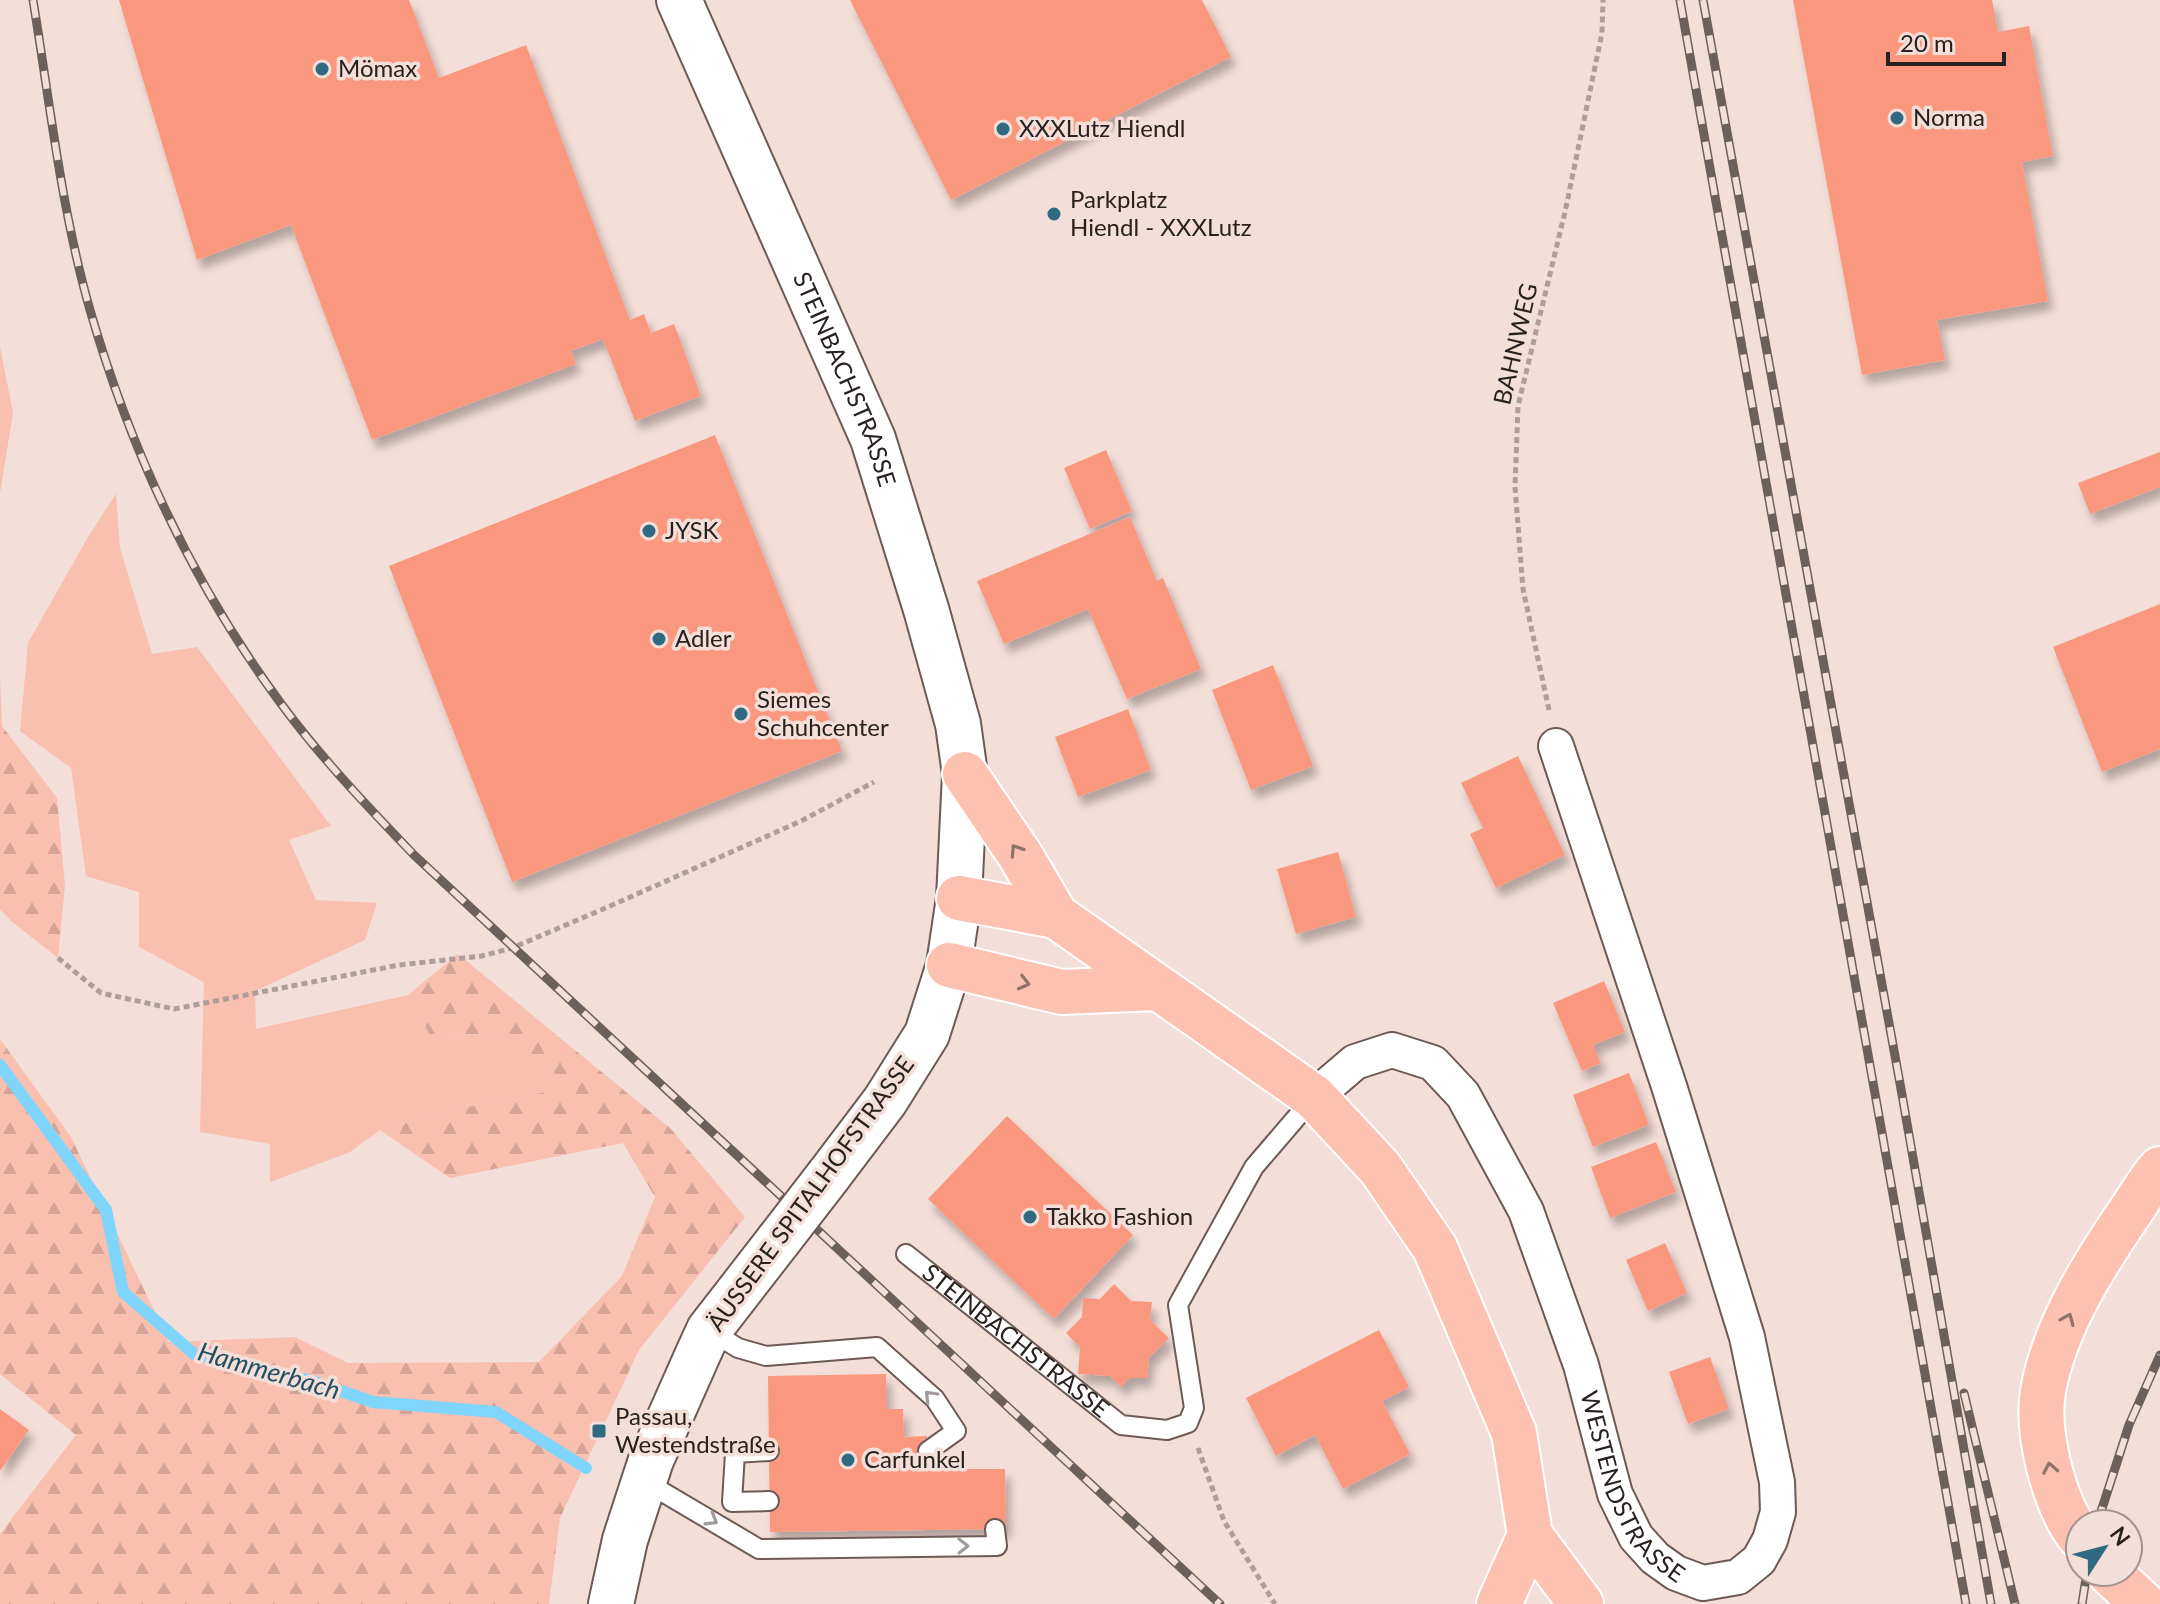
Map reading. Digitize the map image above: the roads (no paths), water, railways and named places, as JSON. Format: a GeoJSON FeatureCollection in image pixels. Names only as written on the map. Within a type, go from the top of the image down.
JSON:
{"type":"FeatureCollection","features":[{"type":"Feature","properties":{"kind":"main road"},"geometry":{"type":"LineString","coordinates":[[965,774],[1020,855],[1056,916],[1314,1097],[1380,1168],[1435,1248],[1514,1433],[1530,1535],[1581,1604]]}},
{"type":"Feature","properties":{"kind":"main road"},"geometry":{"type":"LineString","coordinates":[[959,898],[1056,916]]}},
{"type":"Feature","properties":{"kind":"main road"},"geometry":{"type":"LineString","coordinates":[[949,965],[1062,992],[1157,988]]}},
{"type":"Feature","properties":{"kind":"main road"},"geometry":{"type":"LineString","coordinates":[[2064,1509],[2052,1481],[2044,1429],[2043,1393],[2053,1355],[2070,1313],[2104,1249],[2160,1169]]}},
{"type":"Feature","properties":{"kind":"main road"},"geometry":{"type":"LineString","coordinates":[[1499,1604],[1530,1535]]}},
{"type":"Feature","properties":{"kind":"main road"},"geometry":{"type":"LineString","coordinates":[[2126,1588],[2143,1604]]}},
{"type":"Feature","properties":{"kind":"street","name":"STEINBACHSTRASSE"},"geometry":{"type":"LineString","coordinates":[[679,0],[873,439],[958,724],[965,774]]}},
{"type":"Feature","properties":{"kind":"street","name":"WESTENDSTRASSE"},"geometry":{"type":"LineString","coordinates":[[1314,1097],[1355,1062],[1392,1050],[1433,1063],[1463,1095],[1526,1211],[1581,1365],[1615,1494],[1636,1537],[1655,1558],[1676,1573],[1703,1583],[1738,1577],[1759,1560],[1770,1540],[1778,1512],[1777,1482],[1747,1337],[1669,1086],[1556,746]]}},
{"type":"Feature","properties":{"kind":"street","name":"ÄUSSERE SPITALHOFSTRASSE"},"geometry":{"type":"LineString","coordinates":[[611,1604],[625,1540],[644,1481],[709,1330],[885,1101],[927,1034],[949,965],[959,898],[965,774]]}},
{"type":"Feature","properties":{"kind":"lane","name":"STEINBACHSTRASSE"},"geometry":{"type":"LineString","coordinates":[[906,1254],[1121,1425],[1167,1430],[1188,1423],[1194,1408],[1178,1305],[1254,1167],[1314,1097]]}},
{"type":"Feature","properties":{"kind":"lane"},"geometry":{"type":"LineString","coordinates":[[709,1330],[738,1348],[766,1356],[877,1347],[935,1399],[956,1431],[928,1451]]}},
{"type":"Feature","properties":{"kind":"lane"},"geometry":{"type":"LineString","coordinates":[[769,1451],[735,1453],[732,1502],[769,1501]]}},
{"type":"Feature","properties":{"kind":"lane"},"geometry":{"type":"LineString","coordinates":[[644,1481],[759,1549],[997,1546],[995,1529]]}},
{"type":"Feature","properties":{"kind":"waterway","name":"Hammerbach"},"geometry":{"type":"LineString","coordinates":[[0,1065],[106,1210],[123,1292],[194,1354],[312,1381],[373,1402],[496,1412],[586,1468]]}},
{"type":"Feature","properties":{"kind":"railway"},"geometry":{"type":"LineString","coordinates":[[33,0],[71,233],[106,363],[146,466],[193,565],[250,660],[282,705],[329,764],[414,855],[1220,1604]]}},
{"type":"Feature","properties":{"kind":"railway"},"geometry":{"type":"LineString","coordinates":[[1680,0],[1966,1604]]}},
{"type":"Feature","properties":{"kind":"railway"},"geometry":{"type":"LineString","coordinates":[[1703,0],[1901,1089],[1991,1604]]}},
{"type":"Feature","properties":{"kind":"railway"},"geometry":{"type":"LineString","coordinates":[[2102,1508],[2129,1425],[2160,1355]]}},
{"type":"Feature","properties":{"kind":"railway"},"geometry":{"type":"LineString","coordinates":[[1964,1393],[2015,1604]]}},
{"type":"Feature","properties":{"kind":"railway"},"geometry":{"type":"LineString","coordinates":[[2082,1604],[2084,1588]]}},
{"type":"Feature","properties":{"kind":"place","name":"Mömax"},"geometry":{"type":"Point","coordinates":[322,69]}},
{"type":"Feature","properties":{"kind":"place","name":"Norma"},"geometry":{"type":"Point","coordinates":[1897,118]}},
{"type":"Feature","properties":{"kind":"place","name":"XXXLutz Hiendl"},"geometry":{"type":"Point","coordinates":[1003,129]}},
{"type":"Feature","properties":{"kind":"place","name":"Parkplatz Hiendl - XXXLutz"},"geometry":{"type":"Point","coordinates":[1054,214]}},
{"type":"Feature","properties":{"kind":"place","name":"JYSK"},"geometry":{"type":"Point","coordinates":[649,531]}},
{"type":"Feature","properties":{"kind":"place","name":"Adler"},"geometry":{"type":"Point","coordinates":[659,639]}},
{"type":"Feature","properties":{"kind":"place","name":"Siemes Schuhcenter"},"geometry":{"type":"Point","coordinates":[741,714]}},
{"type":"Feature","properties":{"kind":"place","name":"Takko Fashion"},"geometry":{"type":"Point","coordinates":[1030,1217]}},
{"type":"Feature","properties":{"kind":"place","name":"Passau, Westendstraße"},"geometry":{"type":"Point","coordinates":[599,1431]}},
{"type":"Feature","properties":{"kind":"place","name":"Carfunkel"},"geometry":{"type":"Point","coordinates":[848,1460]}}]}
